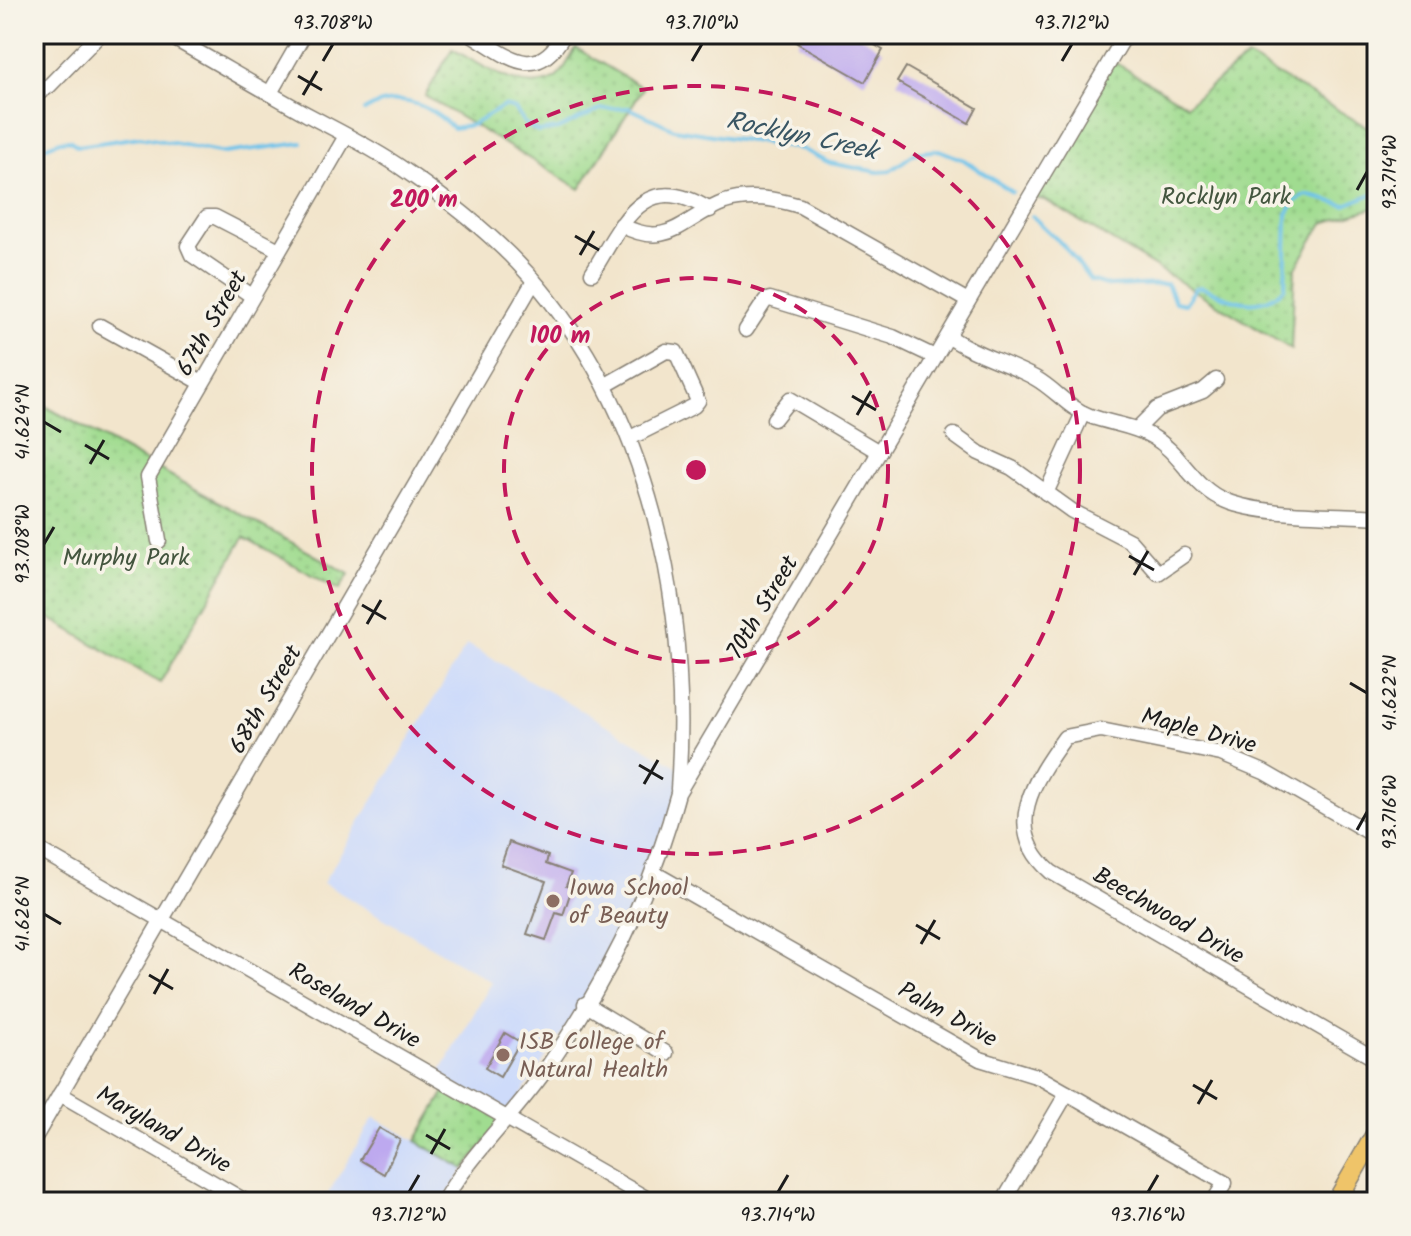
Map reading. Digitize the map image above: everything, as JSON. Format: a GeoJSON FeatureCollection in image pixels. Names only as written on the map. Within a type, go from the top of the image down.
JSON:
{"type":"FeatureCollection","features":[{"type":"Feature","properties":{"kind":"main road"},"geometry":{"type":"LineString","coordinates":[[1336,1202],[1377,1131]]}},
{"type":"Feature","properties":{"kind":"street"},"geometry":{"type":"LineString","coordinates":[[34,96],[49,86],[100,34]]}},
{"type":"Feature","properties":{"kind":"street"},"geometry":{"type":"LineString","coordinates":[[166,34],[402,168],[442,197],[509,254],[578,338],[606,385],[630,438],[654,513],[671,597],[680,682],[678,793]]}},
{"type":"Feature","properties":{"kind":"street"},"geometry":{"type":"LineString","coordinates":[[270,93],[304,34]]}},
{"type":"Feature","properties":{"kind":"street"},"geometry":{"type":"LineString","coordinates":[[471,34],[522,62],[536,63],[550,56],[564,34]]}},
{"type":"Feature","properties":{"kind":"street","name":"70th Street"},"geometry":{"type":"LineString","coordinates":[[443,1202],[469,1161],[544,1072],[585,1004],[654,873],[678,793],[1126,34]]}},
{"type":"Feature","properties":{"kind":"street","name":"67th Street"},"geometry":{"type":"LineString","coordinates":[[159,541],[148,477],[346,136]]}},
{"type":"Feature","properties":{"kind":"street"},"geometry":{"type":"LineString","coordinates":[[592,273],[631,209],[651,197],[689,199],[710,210]]}},
{"type":"Feature","properties":{"kind":"street"},"geometry":{"type":"LineString","coordinates":[[621,225],[649,237],[663,235],[710,210],[741,199],[777,199],[800,206],[968,301]]}},
{"type":"Feature","properties":{"kind":"street"},"geometry":{"type":"LineString","coordinates":[[252,296],[192,255],[188,246],[207,217],[215,217],[279,250]]}},
{"type":"Feature","properties":{"kind":"street","name":"68th Street"},"geometry":{"type":"LineString","coordinates":[[34,1139],[534,281]]}},
{"type":"Feature","properties":{"kind":"street"},"geometry":{"type":"LineString","coordinates":[[746,330],[765,301],[770,299],[893,337],[935,357]]}},
{"type":"Feature","properties":{"kind":"street"},"geometry":{"type":"LineString","coordinates":[[100,326],[202,383]]}},
{"type":"Feature","properties":{"kind":"street"},"geometry":{"type":"LineString","coordinates":[[948,336],[980,356],[1039,380],[1072,408],[1138,428],[1157,440],[1190,476],[1224,500],[1261,508],[1377,517]]}},
{"type":"Feature","properties":{"kind":"street"},"geometry":{"type":"LineString","coordinates":[[606,385],[666,351],[676,352],[696,393],[698,401],[694,406],[630,438]]}},
{"type":"Feature","properties":{"kind":"street"},"geometry":{"type":"LineString","coordinates":[[1138,428],[1157,409],[1203,391],[1216,380]]}},
{"type":"Feature","properties":{"kind":"street"},"geometry":{"type":"LineString","coordinates":[[774,419],[790,399],[879,452]]}},
{"type":"Feature","properties":{"kind":"street"},"geometry":{"type":"LineString","coordinates":[[1046,493],[1083,413]]}},
{"type":"Feature","properties":{"kind":"street"},"geometry":{"type":"LineString","coordinates":[[954,435],[979,453],[1012,468],[1072,511],[1130,541],[1158,573],[1184,555]]}},
{"type":"Feature","properties":{"kind":"street","name":"Maple Drive"},"geometry":{"type":"LineString","coordinates":[[1050,758],[1065,737],[1101,730],[1221,754],[1264,772],[1377,837]]}},
{"type":"Feature","properties":{"kind":"street","name":"Beechwood Drive"},"geometry":{"type":"LineString","coordinates":[[1050,758],[1029,795],[1025,820],[1026,837],[1041,863],[1377,1060]]}},
{"type":"Feature","properties":{"kind":"street","name":"Roseland Drive"},"geometry":{"type":"LineString","coordinates":[[34,847],[653,1202]]}},
{"type":"Feature","properties":{"kind":"street","name":"Palm Drive"},"geometry":{"type":"LineString","coordinates":[[654,873],[980,1059],[1030,1074],[1225,1183],[1213,1202]]}},
{"type":"Feature","properties":{"kind":"street"},"geometry":{"type":"LineString","coordinates":[[585,1004],[666,1053]]}},
{"type":"Feature","properties":{"kind":"street"},"geometry":{"type":"LineString","coordinates":[[1003,1202],[1067,1093]]}},
{"type":"Feature","properties":{"kind":"street","name":"Maryland Drive"},"geometry":{"type":"LineString","coordinates":[[60,1094],[247,1202]]}},
{"type":"Feature","properties":{"kind":"shaded area"},"geometry":{"type":"Polygon","coordinates":[[[467,644],[680,768],[678,793],[604,971],[506,1117],[437,1078],[492,982],[323,883],[467,644]]]}},
{"type":"Feature","properties":{"kind":"shaded area"},"geometry":{"type":"Polygon","coordinates":[[[374,1117],[464,1169],[443,1202],[323,1202],[374,1117]]]}},
{"type":"Feature","properties":{"kind":"green space"},"geometry":{"type":"Polygon","coordinates":[[[576,48],[643,88],[580,189],[425,96],[452,49],[515,81],[542,83],[557,77],[576,48]]]}},
{"type":"Feature","properties":{"kind":"green space","name":"Rocklyn Park"},"geometry":{"type":"Polygon","coordinates":[[[1247,57],[1377,133],[1377,207],[1323,223],[1295,269],[1291,349],[1045,200],[1030,197],[1111,60],[1187,105],[1247,57]]]}},
{"type":"Feature","properties":{"kind":"green space","name":"Murphy Park"},"geometry":{"type":"Polygon","coordinates":[[[34,400],[349,574],[339,590],[244,537],[160,683],[34,609],[34,400]]]}},
{"type":"Feature","properties":{"kind":"green space"},"geometry":{"type":"Polygon","coordinates":[[[449,1085],[506,1117],[464,1169],[416,1141],[449,1085]]]}},
{"type":"Feature","properties":{"kind":"building"},"geometry":{"type":"Polygon","coordinates":[[[802,34],[856,34],[883,50],[865,82],[797,43],[802,34]]]}},
{"type":"Feature","properties":{"kind":"building"},"geometry":{"type":"Polygon","coordinates":[[[906,67],[977,108],[969,123],[897,82],[906,67]]]}},
{"type":"Feature","properties":{"kind":"building","name":"Iowa School of Beauty"},"geometry":{"type":"Polygon","coordinates":[[[509,842],[548,856],[546,864],[571,873],[566,886],[572,888],[563,915],[556,913],[546,940],[527,934],[546,881],[501,865],[509,842]]]}},
{"type":"Feature","properties":{"kind":"building","name":"ISB College of Natural Health"},"geometry":{"type":"Polygon","coordinates":[[[505,1033],[520,1042],[500,1077],[485,1068],[505,1033]]]}},
{"type":"Feature","properties":{"kind":"building"},"geometry":{"type":"Polygon","coordinates":[[[379,1128],[400,1140],[384,1174],[360,1160],[379,1128]]]}},
{"type":"Feature","properties":{"kind":"waterway","name":"Rocklyn Creek"},"geometry":{"type":"LineString","coordinates":[[364,111],[388,102],[411,103],[433,112],[453,128],[472,125],[504,106],[515,109],[524,123],[538,132],[558,129],[601,109],[629,108],[674,129],[801,149],[830,163],[878,172],[890,171],[915,153],[939,150],[964,160],[1012,192]]}},
{"type":"Feature","properties":{"kind":"waterway","name":"Rocklyn Creek"},"geometry":{"type":"LineString","coordinates":[[34,151],[60,141],[69,140],[78,146],[140,137],[224,153],[302,143]]}},
{"type":"Feature","properties":{"kind":"waterway","name":"Rocklyn Creek"},"geometry":{"type":"LineString","coordinates":[[1032,216],[1066,248],[1090,280],[1109,286],[1167,284],[1175,302],[1185,304],[1196,288],[1202,287],[1234,300],[1255,302],[1266,300],[1285,287],[1287,214],[1295,201],[1307,195],[1345,205],[1377,192]]}},
{"type":"Feature","properties":{"kind":"place","name":"Iowa School of Beauty"},"geometry":{"type":"Point","coordinates":[553,901]}},
{"type":"Feature","properties":{"kind":"place","name":"ISB College of Natural Health"},"geometry":{"type":"Point","coordinates":[503,1055]}}]}
